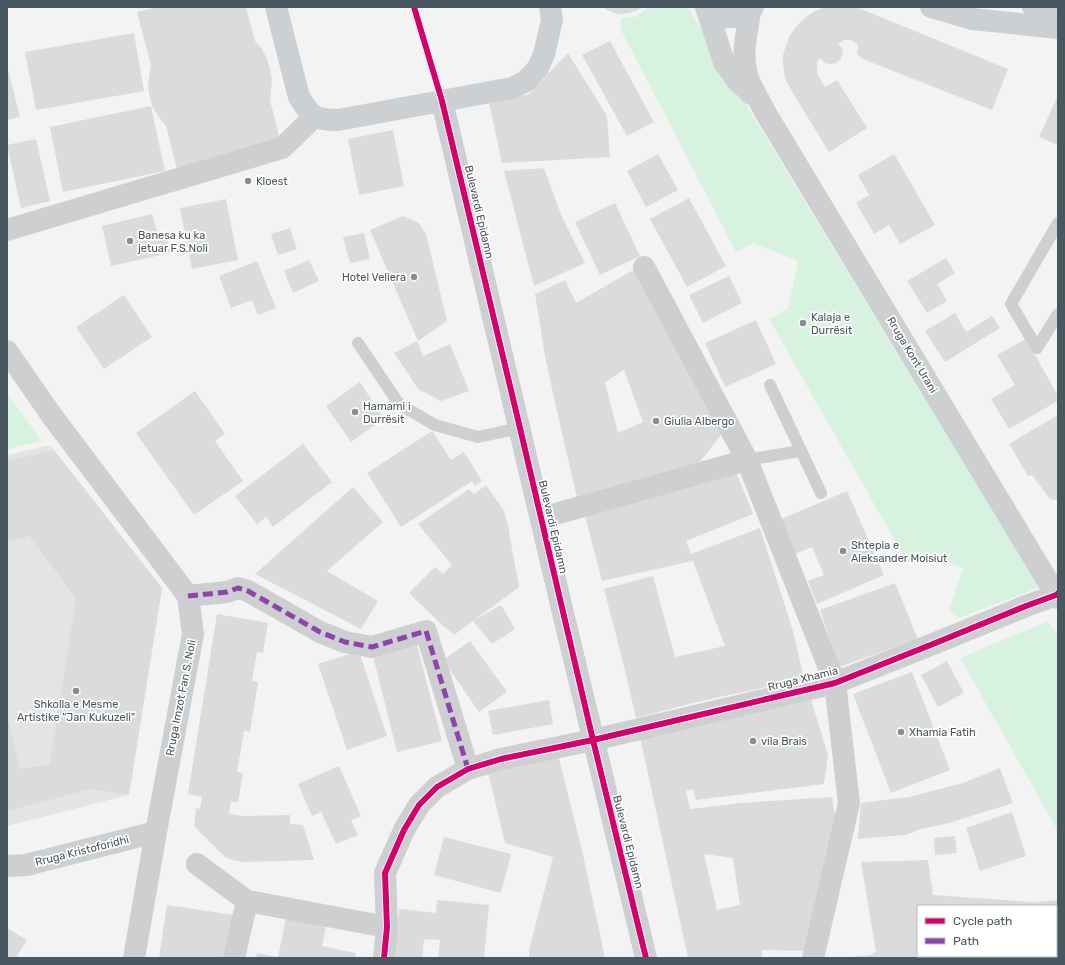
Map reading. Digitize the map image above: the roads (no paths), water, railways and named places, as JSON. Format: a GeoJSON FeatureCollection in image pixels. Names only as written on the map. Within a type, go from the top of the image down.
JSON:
{"type":"FeatureCollection","features":[{"type":"Feature","properties":{"kind":"main road"},"geometry":{"type":"LineString","coordinates":[[276,7],[299,97],[306,109],[314,117],[325,120],[338,120],[512,88],[526,81],[538,68],[544,54],[552,20],[550,7]]}},
{"type":"Feature","properties":{"kind":"main road"},"geometry":{"type":"LineString","coordinates":[[931,7],[972,19],[1058,27]]}},
{"type":"Feature","properties":{"kind":"main road"},"geometry":{"type":"LineString","coordinates":[[991,7],[1058,27]]}},
{"type":"Feature","properties":{"kind":"main road"},"geometry":{"type":"LineString","coordinates":[[1033,7],[1058,22]]}},
{"type":"Feature","properties":{"kind":"main road"},"geometry":{"type":"LineString","coordinates":[[706,8],[722,17],[739,17],[752,10]]}},
{"type":"Feature","properties":{"kind":"main road","name":"Bulevardi Epidamn"},"geometry":{"type":"LineString","coordinates":[[442,100],[592,740],[646,958]]}},
{"type":"Feature","properties":{"kind":"street","name":"Rruga Kont Urani"},"geometry":{"type":"LineString","coordinates":[[706,8],[724,62],[738,83],[746,88],[766,112]]}},
{"type":"Feature","properties":{"kind":"street","name":"Rruga Kont Urani"},"geometry":{"type":"LineString","coordinates":[[752,10],[745,46],[744,64],[748,77],[766,112],[1057,595]]}},
{"type":"Feature","properties":{"kind":"street"},"geometry":{"type":"LineString","coordinates":[[7,230],[282,148],[314,117]]}},
{"type":"Feature","properties":{"kind":"street"},"geometry":{"type":"LineString","coordinates":[[644,267],[748,460],[835,683],[849,803],[813,958]]}},
{"type":"Feature","properties":{"kind":"street","name":"Rruga Imzot Fan S. Noli"},"geometry":{"type":"LineString","coordinates":[[7,351],[52,416],[188,596],[194,634],[156,832],[134,958]]}},
{"type":"Feature","properties":{"kind":"street"},"geometry":{"type":"LineString","coordinates":[[541,518],[748,460]]}},
{"type":"Feature","properties":{"kind":"street"},"geometry":{"type":"LineString","coordinates":[[188,596],[227,592],[238,588],[248,591],[320,632],[345,642],[372,647],[426,631],[468,769]]}},
{"type":"Feature","properties":{"kind":"street","name":"Rruga Xhamia"},"geometry":{"type":"LineString","coordinates":[[384,958],[387,927],[385,873],[404,830],[419,805],[437,787],[468,769],[501,759],[592,740],[835,683],[1057,595]]}},
{"type":"Feature","properties":{"kind":"street","name":"Rruga Kristoforidhi"},"geometry":{"type":"LineString","coordinates":[[7,866],[26,865],[156,832]]}},
{"type":"Feature","properties":{"kind":"street"},"geometry":{"type":"LineString","coordinates":[[197,864],[247,901],[387,927]]}},
{"type":"Feature","properties":{"kind":"street"},"geometry":{"type":"LineString","coordinates":[[234,958],[247,901]]}},
{"type":"Feature","properties":{"kind":"lane"},"geometry":{"type":"LineString","coordinates":[[1058,223],[1012,304],[1037,348],[1058,314]]}},
{"type":"Feature","properties":{"kind":"lane"},"geometry":{"type":"LineString","coordinates":[[358,343],[399,404],[435,425],[478,438],[520,428]]}},
{"type":"Feature","properties":{"kind":"lane"},"geometry":{"type":"LineString","coordinates":[[770,385],[821,493]]}},
{"type":"Feature","properties":{"kind":"lane"},"geometry":{"type":"LineString","coordinates":[[748,460],[800,451]]}},
{"type":"Feature","properties":{"kind":"place","name":"Kloest"},"geometry":{"type":"Point","coordinates":[248,181]}},
{"type":"Feature","properties":{"kind":"place","name":"Banesa ku ka jetuar F.S.Noli"},"geometry":{"type":"Point","coordinates":[130,241]}},
{"type":"Feature","properties":{"kind":"place","name":"Hotel Veliera"},"geometry":{"type":"Point","coordinates":[414,277]}},
{"type":"Feature","properties":{"kind":"place","name":"Kalaja e Durrësit"},"geometry":{"type":"Point","coordinates":[803,323]}},
{"type":"Feature","properties":{"kind":"place","name":"Hamami i Durrësit"},"geometry":{"type":"Point","coordinates":[355,412]}},
{"type":"Feature","properties":{"kind":"place","name":"Giulia Albergo"},"geometry":{"type":"Point","coordinates":[656,421]}},
{"type":"Feature","properties":{"kind":"place","name":"Shtepia e Aleksander Moisiut"},"geometry":{"type":"Point","coordinates":[843,551]}},
{"type":"Feature","properties":{"kind":"place","name":"Shkolla e Mesme Artistike \"Jan Kukuzeli\""},"geometry":{"type":"Point","coordinates":[76,691]}},
{"type":"Feature","properties":{"kind":"place","name":"Xhamia Fatih"},"geometry":{"type":"Point","coordinates":[901,732]}},
{"type":"Feature","properties":{"kind":"place","name":"vila Brais"},"geometry":{"type":"Point","coordinates":[753,741]}}]}
